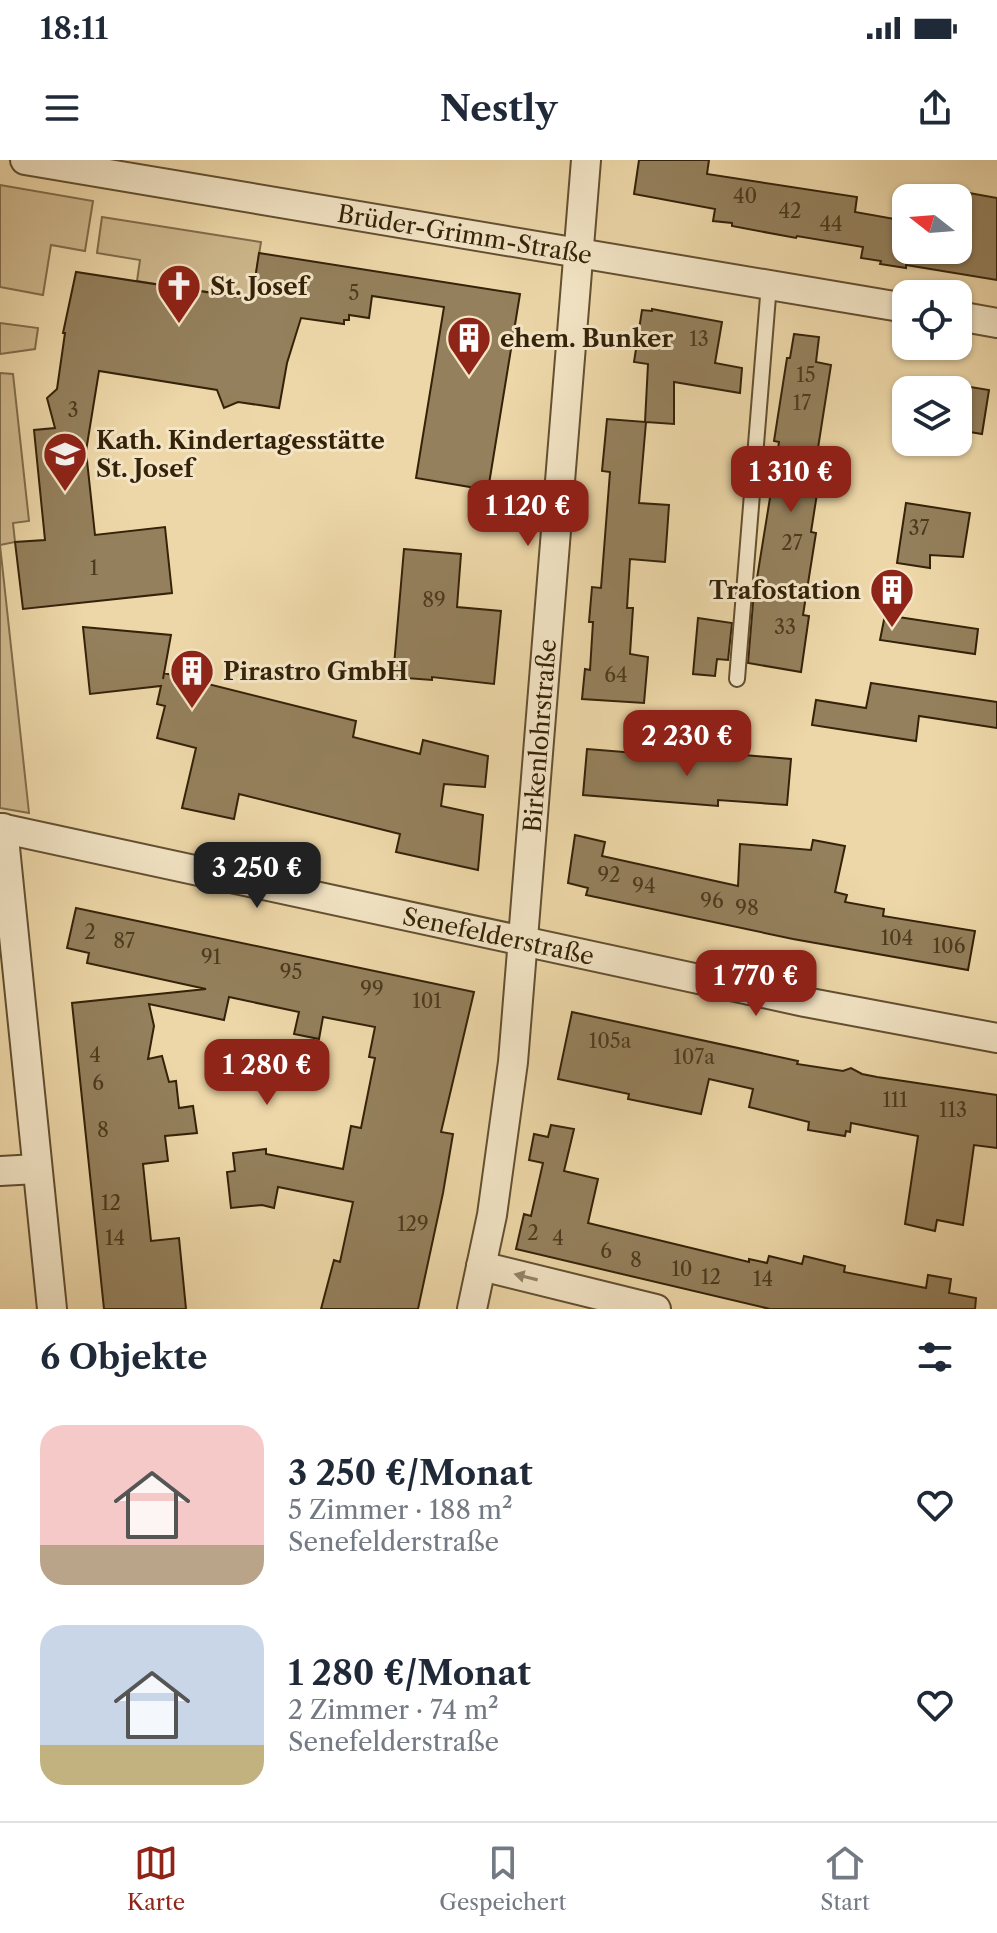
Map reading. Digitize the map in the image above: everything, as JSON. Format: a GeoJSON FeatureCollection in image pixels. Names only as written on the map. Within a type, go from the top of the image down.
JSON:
{"type":"FeatureCollection","features":[{"type":"Feature","properties":{"kind":"street","name":"Brüder-Grimm-Straße"},"geometry":{"type":"LineString","coordinates":[[25,160],[892,306]]}},
{"type":"Feature","properties":{"kind":"street","name":"Birkenlohrstraße"},"geometry":{"type":"LineString","coordinates":[[472,1309],[508,1108],[525,941],[586,160]]}},
{"type":"Feature","properties":{"kind":"street"},"geometry":{"type":"LineString","coordinates":[[972,319],[997,323]]}},
{"type":"Feature","properties":{"kind":"street","name":"Senefelderstraße"},"geometry":{"type":"LineString","coordinates":[[2,828],[829,1007],[997,1038]]}},
{"type":"Feature","properties":{"kind":"street"},"geometry":{"type":"LineString","coordinates":[[2,828],[52,1309]]}},
{"type":"Feature","properties":{"kind":"street"},"geometry":{"type":"LineString","coordinates":[[0,1171],[37,1169]]}},
{"type":"Feature","properties":{"kind":"street"},"geometry":{"type":"LineString","coordinates":[[481,1266],[656,1309]]}},
{"type":"Feature","properties":{"kind":"lane"},"geometry":{"type":"LineString","coordinates":[[737,679],[769,284]]}},
{"type":"Feature","properties":{"kind":"shaded area"},"geometry":{"type":"Polygon","coordinates":[[[0,185],[93,201],[85,251],[51,245],[43,295],[0,287],[0,185]]]}},
{"type":"Feature","properties":{"kind":"shaded area"},"geometry":{"type":"Polygon","coordinates":[[[102,217],[261,242],[252,299],[137,281],[140,260],[97,253],[102,217]]]}},
{"type":"Feature","properties":{"kind":"shaded area"},"geometry":{"type":"Polygon","coordinates":[[[0,323],[38,328],[35,349],[0,354],[0,323]]]}},
{"type":"Feature","properties":{"kind":"shaded area"},"geometry":{"type":"Polygon","coordinates":[[[0,373],[13,374],[29,521],[13,523],[15,542],[0,545],[0,373]]]}},
{"type":"Feature","properties":{"kind":"shaded area"},"geometry":{"type":"Polygon","coordinates":[[[0,545],[29,813],[0,808],[0,545]]]}},
{"type":"Feature","properties":{"kind":"building"},"geometry":{"type":"Polygon","coordinates":[[[639,160],[709,160],[707,174],[857,197],[855,212],[892,219],[892,264],[972,264],[972,194],[997,198],[997,280],[906,265],[906,268],[880,264],[881,261],[861,258],[863,247],[732,226],[732,223],[713,221],[715,209],[634,194],[639,160]]]}},
{"type":"Feature","properties":{"kind":"building"},"geometry":{"type":"Polygon","coordinates":[[[259,253],[520,294],[488,490],[416,478],[444,307],[372,296],[369,318],[349,315],[349,320],[344,320],[344,324],[301,318],[287,363],[279,408],[238,402],[224,408],[217,390],[99,371],[86,451],[95,535],[165,527],[172,593],[23,609],[15,542],[45,540],[34,430],[55,428],[47,398],[57,389],[63,333],[76,272],[252,299],[259,253]]]}},
{"type":"Feature","properties":{"kind":"building"},"geometry":{"type":"Polygon","coordinates":[[[652,309],[722,322],[715,363],[742,368],[740,393],[674,382],[674,424],[646,422],[639,503],[669,505],[665,562],[630,559],[627,608],[633,608],[630,654],[648,657],[644,703],[582,699],[585,669],[590,670],[592,587],[601,588],[610,472],[602,471],[607,419],[645,422],[648,364],[634,362],[642,310],[652,309]]]}},
{"type":"Feature","properties":{"kind":"building"},"geometry":{"type":"Polygon","coordinates":[[[794,334],[819,337],[816,362],[831,365],[818,448],[824,449],[811,532],[816,533],[803,615],[809,616],[801,672],[748,663],[753,603],[779,442],[774,441],[787,358],[790,358],[794,334]]]}},
{"type":"Feature","properties":{"kind":"building"},"geometry":{"type":"Polygon","coordinates":[[[972,387],[989,390],[982,434],[972,432],[972,387]]]}},
{"type":"Feature","properties":{"kind":"building"},"geometry":{"type":"Polygon","coordinates":[[[906,503],[970,513],[963,557],[930,555],[930,568],[897,563],[906,503]]]}},
{"type":"Feature","properties":{"kind":"building"},"geometry":{"type":"Polygon","coordinates":[[[404,549],[461,554],[457,607],[501,611],[494,684],[432,677],[432,680],[393,677],[404,549]]]}},
{"type":"Feature","properties":{"kind":"building"},"geometry":{"type":"Polygon","coordinates":[[[885,615],[978,629],[975,654],[880,640],[885,615]]]}},
{"type":"Feature","properties":{"kind":"building"},"geometry":{"type":"Polygon","coordinates":[[[698,618],[732,623],[728,660],[717,659],[715,676],[693,674],[698,618]]]}},
{"type":"Feature","properties":{"kind":"building"},"geometry":{"type":"Polygon","coordinates":[[[83,627],[171,635],[164,673],[356,721],[353,737],[420,754],[423,740],[488,756],[485,787],[444,784],[441,806],[483,815],[478,870],[396,852],[400,834],[239,794],[234,819],[182,808],[196,748],[157,738],[165,706],[157,704],[161,686],[90,694],[83,627]]]}},
{"type":"Feature","properties":{"kind":"building"},"geometry":{"type":"Polygon","coordinates":[[[871,683],[997,702],[997,728],[919,716],[916,741],[812,725],[816,700],[866,708],[871,683]]]}},
{"type":"Feature","properties":{"kind":"building"},"geometry":{"type":"Polygon","coordinates":[[[587,749],[722,760],[722,753],[791,759],[787,805],[718,800],[718,806],[583,795],[587,749]]]}},
{"type":"Feature","properties":{"kind":"building"},"geometry":{"type":"Polygon","coordinates":[[[575,835],[605,842],[602,856],[738,886],[740,844],[811,850],[813,840],[845,846],[835,892],[847,895],[845,902],[884,909],[883,916],[975,931],[968,970],[793,939],[586,895],[588,888],[568,883],[575,835]]]}},
{"type":"Feature","properties":{"kind":"building"},"geometry":{"type":"Polygon","coordinates":[[[76,908],[474,992],[441,1132],[453,1134],[418,1309],[321,1309],[334,1260],[340,1262],[353,1202],[278,1187],[274,1208],[262,1205],[231,1208],[227,1172],[235,1171],[233,1153],[266,1149],[266,1154],[343,1169],[351,1126],[361,1128],[375,1058],[369,1057],[375,1027],[323,1017],[319,1039],[294,1034],[299,1012],[229,997],[224,1020],[149,1004],[154,1026],[148,1059],[162,1056],[169,1082],[176,1081],[179,1108],[193,1106],[197,1133],[165,1136],[168,1161],[143,1164],[151,1241],[179,1238],[186,1309],[104,1309],[72,1003],[206,989],[87,963],[89,953],[67,948],[76,908]]]}},
{"type":"Feature","properties":{"kind":"building"},"geometry":{"type":"Polygon","coordinates":[[[572,1012],[798,1061],[797,1064],[843,1071],[851,1068],[877,1077],[997,1095],[997,1148],[974,1145],[963,1225],[937,1220],[935,1231],[905,1224],[918,1136],[851,1123],[850,1132],[846,1131],[845,1136],[808,1130],[809,1122],[749,1107],[753,1089],[709,1079],[701,1114],[628,1099],[629,1094],[558,1079],[572,1012]]]}},
{"type":"Feature","properties":{"kind":"building"},"geometry":{"type":"Polygon","coordinates":[[[551,1125],[574,1129],[564,1171],[598,1179],[588,1223],[749,1262],[749,1259],[767,1263],[769,1256],[802,1264],[804,1256],[845,1266],[844,1272],[926,1288],[928,1275],[951,1279],[949,1293],[976,1298],[975,1309],[770,1309],[516,1249],[524,1214],[531,1216],[543,1163],[529,1160],[534,1134],[548,1137],[551,1125]]]}},
{"type":"Feature","properties":{"kind":"place","name":"St. Josef"},"geometry":{"type":"Point","coordinates":[179,325]}},
{"type":"Feature","properties":{"kind":"place","name":"ehem. Bunker"},"geometry":{"type":"Point","coordinates":[469,377]}},
{"type":"Feature","properties":{"kind":"place","name":"Kath. Kindertagesstätte St. Josef"},"geometry":{"type":"Point","coordinates":[65,493]}},
{"type":"Feature","properties":{"kind":"place","name":"Trafostation"},"geometry":{"type":"Point","coordinates":[892,629]}},
{"type":"Feature","properties":{"kind":"place","name":"Pirastro GmbH"},"geometry":{"type":"Point","coordinates":[192,710]}}]}
